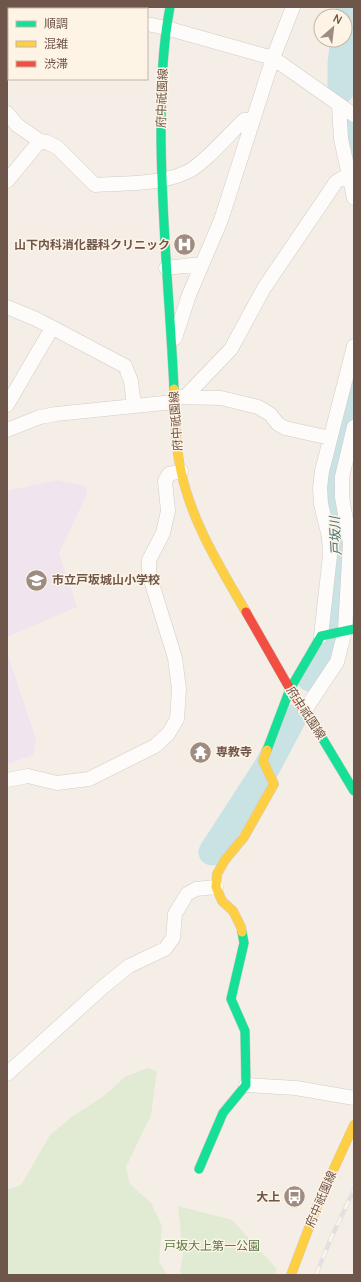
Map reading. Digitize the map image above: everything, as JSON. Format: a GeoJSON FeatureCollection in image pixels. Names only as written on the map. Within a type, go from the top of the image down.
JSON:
{"type":"FeatureCollection","features":[{"type":"Feature","properties":{"kind":"main road","name":"府中祇園線"},"geometry":{"type":"LineString","coordinates":[[170,7],[166,28],[161,102],[161,181],[172,346],[178,398],[178,455],[181,471],[186,491],[199,526],[215,558],[290,689],[305,710],[354,791]]}},
{"type":"Feature","properties":{"kind":"main road"},"geometry":{"type":"LineString","coordinates":[[199,1169],[223,1113],[246,1085],[245,1031],[231,999],[244,943],[241,928],[233,911],[222,901],[216,887],[217,874],[224,860],[244,837],[274,784],[263,761],[290,689],[321,636],[350,630]]}},
{"type":"Feature","properties":{"kind":"main road","name":"府中祇園線"},"geometry":{"type":"LineString","coordinates":[[291,1275],[319,1201],[354,1125]]}},
{"type":"Feature","properties":{"kind":"street"},"geometry":{"type":"LineString","coordinates":[[172,346],[189,295],[221,220],[273,58],[293,7]]}},
{"type":"Feature","properties":{"kind":"street"},"geometry":{"type":"LineString","coordinates":[[148,24],[273,58],[354,115]]}},
{"type":"Feature","properties":{"kind":"street"},"geometry":{"type":"LineString","coordinates":[[339,104],[341,139],[354,198]]}},
{"type":"Feature","properties":{"kind":"street"},"geometry":{"type":"LineString","coordinates":[[7,113],[17,125],[40,141],[48,142],[58,148],[95,185],[161,181],[188,172],[206,158],[244,120],[253,120]]}},
{"type":"Feature","properties":{"kind":"street"},"geometry":{"type":"LineString","coordinates":[[7,181],[40,141]]}},
{"type":"Feature","properties":{"kind":"street"},"geometry":{"type":"LineString","coordinates":[[178,398],[231,350],[264,288],[336,182],[349,174]]}},
{"type":"Feature","properties":{"kind":"street"},"geometry":{"type":"LineString","coordinates":[[166,268],[202,264]]}},
{"type":"Feature","properties":{"kind":"street"},"geometry":{"type":"LineString","coordinates":[[7,307],[52,328],[125,366],[132,380],[134,406]]}},
{"type":"Feature","properties":{"kind":"street"},"geometry":{"type":"LineString","coordinates":[[7,405],[52,328]]}},
{"type":"Feature","properties":{"kind":"street"},"geometry":{"type":"LineString","coordinates":[[321,636],[330,555],[329,537],[321,504],[320,488],[322,471],[354,346]]}},
{"type":"Feature","properties":{"kind":"street"},"geometry":{"type":"LineString","coordinates":[[7,430],[40,417],[134,406],[178,398],[221,398],[258,407],[270,414],[278,424],[285,428],[330,438]]}},
{"type":"Feature","properties":{"kind":"street"},"geometry":{"type":"LineString","coordinates":[[305,710],[337,662],[350,630],[350,543],[342,497],[342,477],[354,427]]}},
{"type":"Feature","properties":{"kind":"street"},"geometry":{"type":"LineString","coordinates":[[7,780],[28,776],[57,783],[89,778],[155,746],[168,734],[177,719],[179,689],[174,658],[149,574],[149,560],[163,533],[168,511],[165,481],[169,474],[181,471]]}},
{"type":"Feature","properties":{"kind":"street"},"geometry":{"type":"LineString","coordinates":[[7,1074],[103,986],[129,966],[165,948],[173,938],[175,914],[187,894],[196,889],[216,887]]}},
{"type":"Feature","properties":{"kind":"street"},"geometry":{"type":"LineString","coordinates":[[246,1085],[296,1088],[354,1098]]}},
{"type":"Feature","properties":{"kind":"shaded area","name":"市立戸坂城山小学校"},"geometry":{"type":"Polygon","coordinates":[[[57,480],[86,486],[87,494],[59,553],[77,607],[7,637],[7,491],[57,480]]]}},
{"type":"Feature","properties":{"kind":"shaded area"},"geometry":{"type":"Polygon","coordinates":[[[7,652],[36,739],[33,755],[7,764],[7,652]]]}},
{"type":"Feature","properties":{"kind":"green space"},"geometry":{"type":"Polygon","coordinates":[[[147,1068],[157,1071],[151,1115],[126,1167],[130,1184],[151,1203],[162,1226],[159,1261],[167,1275],[7,1275],[7,1190],[21,1185],[50,1135],[73,1116],[104,1096],[125,1077],[147,1068]]]}},
{"type":"Feature","properties":{"kind":"green space","name":"戸坂大上第一公園"},"geometry":{"type":"Polygon","coordinates":[[[178,1206],[232,1220],[277,1269],[275,1275],[184,1275],[180,1272],[183,1254],[178,1206]]]}},
{"type":"Feature","properties":{"kind":"waterway","name":"戸坂川"},"geometry":{"type":"LineString","coordinates":[[341,90],[341,63],[343,48]]}},
{"type":"Feature","properties":{"kind":"waterway","name":"戸坂川"},"geometry":{"type":"LineString","coordinates":[[348,132],[354,149]]}},
{"type":"Feature","properties":{"kind":"waterway","name":"戸坂川"},"geometry":{"type":"LineString","coordinates":[[310,678],[331,632],[336,584],[338,543],[329,477],[354,393]]}},
{"type":"Feature","properties":{"kind":"waterway","name":"戸坂川"},"geometry":{"type":"LineString","coordinates":[[212,852],[267,767],[293,718]]}},
{"type":"Feature","properties":{"kind":"railway"},"geometry":{"type":"LineString","coordinates":[[316,1275],[331,1238],[354,1190]]}},
{"type":"Feature","properties":{"kind":"traffic: fast"},"geometry":{"type":"LineString","coordinates":[[170,7],[162,69],[161,163],[174,389]]}},
{"type":"Feature","properties":{"kind":"traffic: fast"},"geometry":{"type":"LineString","coordinates":[[267,750],[290,689],[321,636],[354,629]]}},
{"type":"Feature","properties":{"kind":"traffic: fast"},"geometry":{"type":"LineString","coordinates":[[312,721],[354,791]]}},
{"type":"Feature","properties":{"kind":"traffic: fast"},"geometry":{"type":"LineString","coordinates":[[199,1169],[223,1113],[246,1085],[245,1031],[231,999],[244,943],[242,932]]}},
{"type":"Feature","properties":{"kind":"traffic: slow"},"geometry":{"type":"LineString","coordinates":[[174,389],[178,451],[181,471],[192,509],[208,544],[246,612]]}},
{"type":"Feature","properties":{"kind":"traffic: slow"},"geometry":{"type":"LineString","coordinates":[[242,932],[233,911],[222,901],[216,887],[217,874],[225,860],[244,837],[274,784],[263,761],[267,750]]}},
{"type":"Feature","properties":{"kind":"traffic: slow"},"geometry":{"type":"LineString","coordinates":[[291,1275],[319,1201],[354,1125]]}},
{"type":"Feature","properties":{"kind":"traffic: jam"},"geometry":{"type":"LineString","coordinates":[[246,612],[290,689],[312,721]]}},
{"type":"Feature","properties":{"kind":"place","name":"山下内科消化器科クリニック"},"geometry":{"type":"Point","coordinates":[185,245]}},
{"type":"Feature","properties":{"kind":"place","name":"市立戸坂城山小学校"},"geometry":{"type":"Point","coordinates":[37,580]}},
{"type":"Feature","properties":{"kind":"place","name":"専教寺"},"geometry":{"type":"Point","coordinates":[200,752]}},
{"type":"Feature","properties":{"kind":"place","name":"大上"},"geometry":{"type":"Point","coordinates":[295,1197]}}]}
